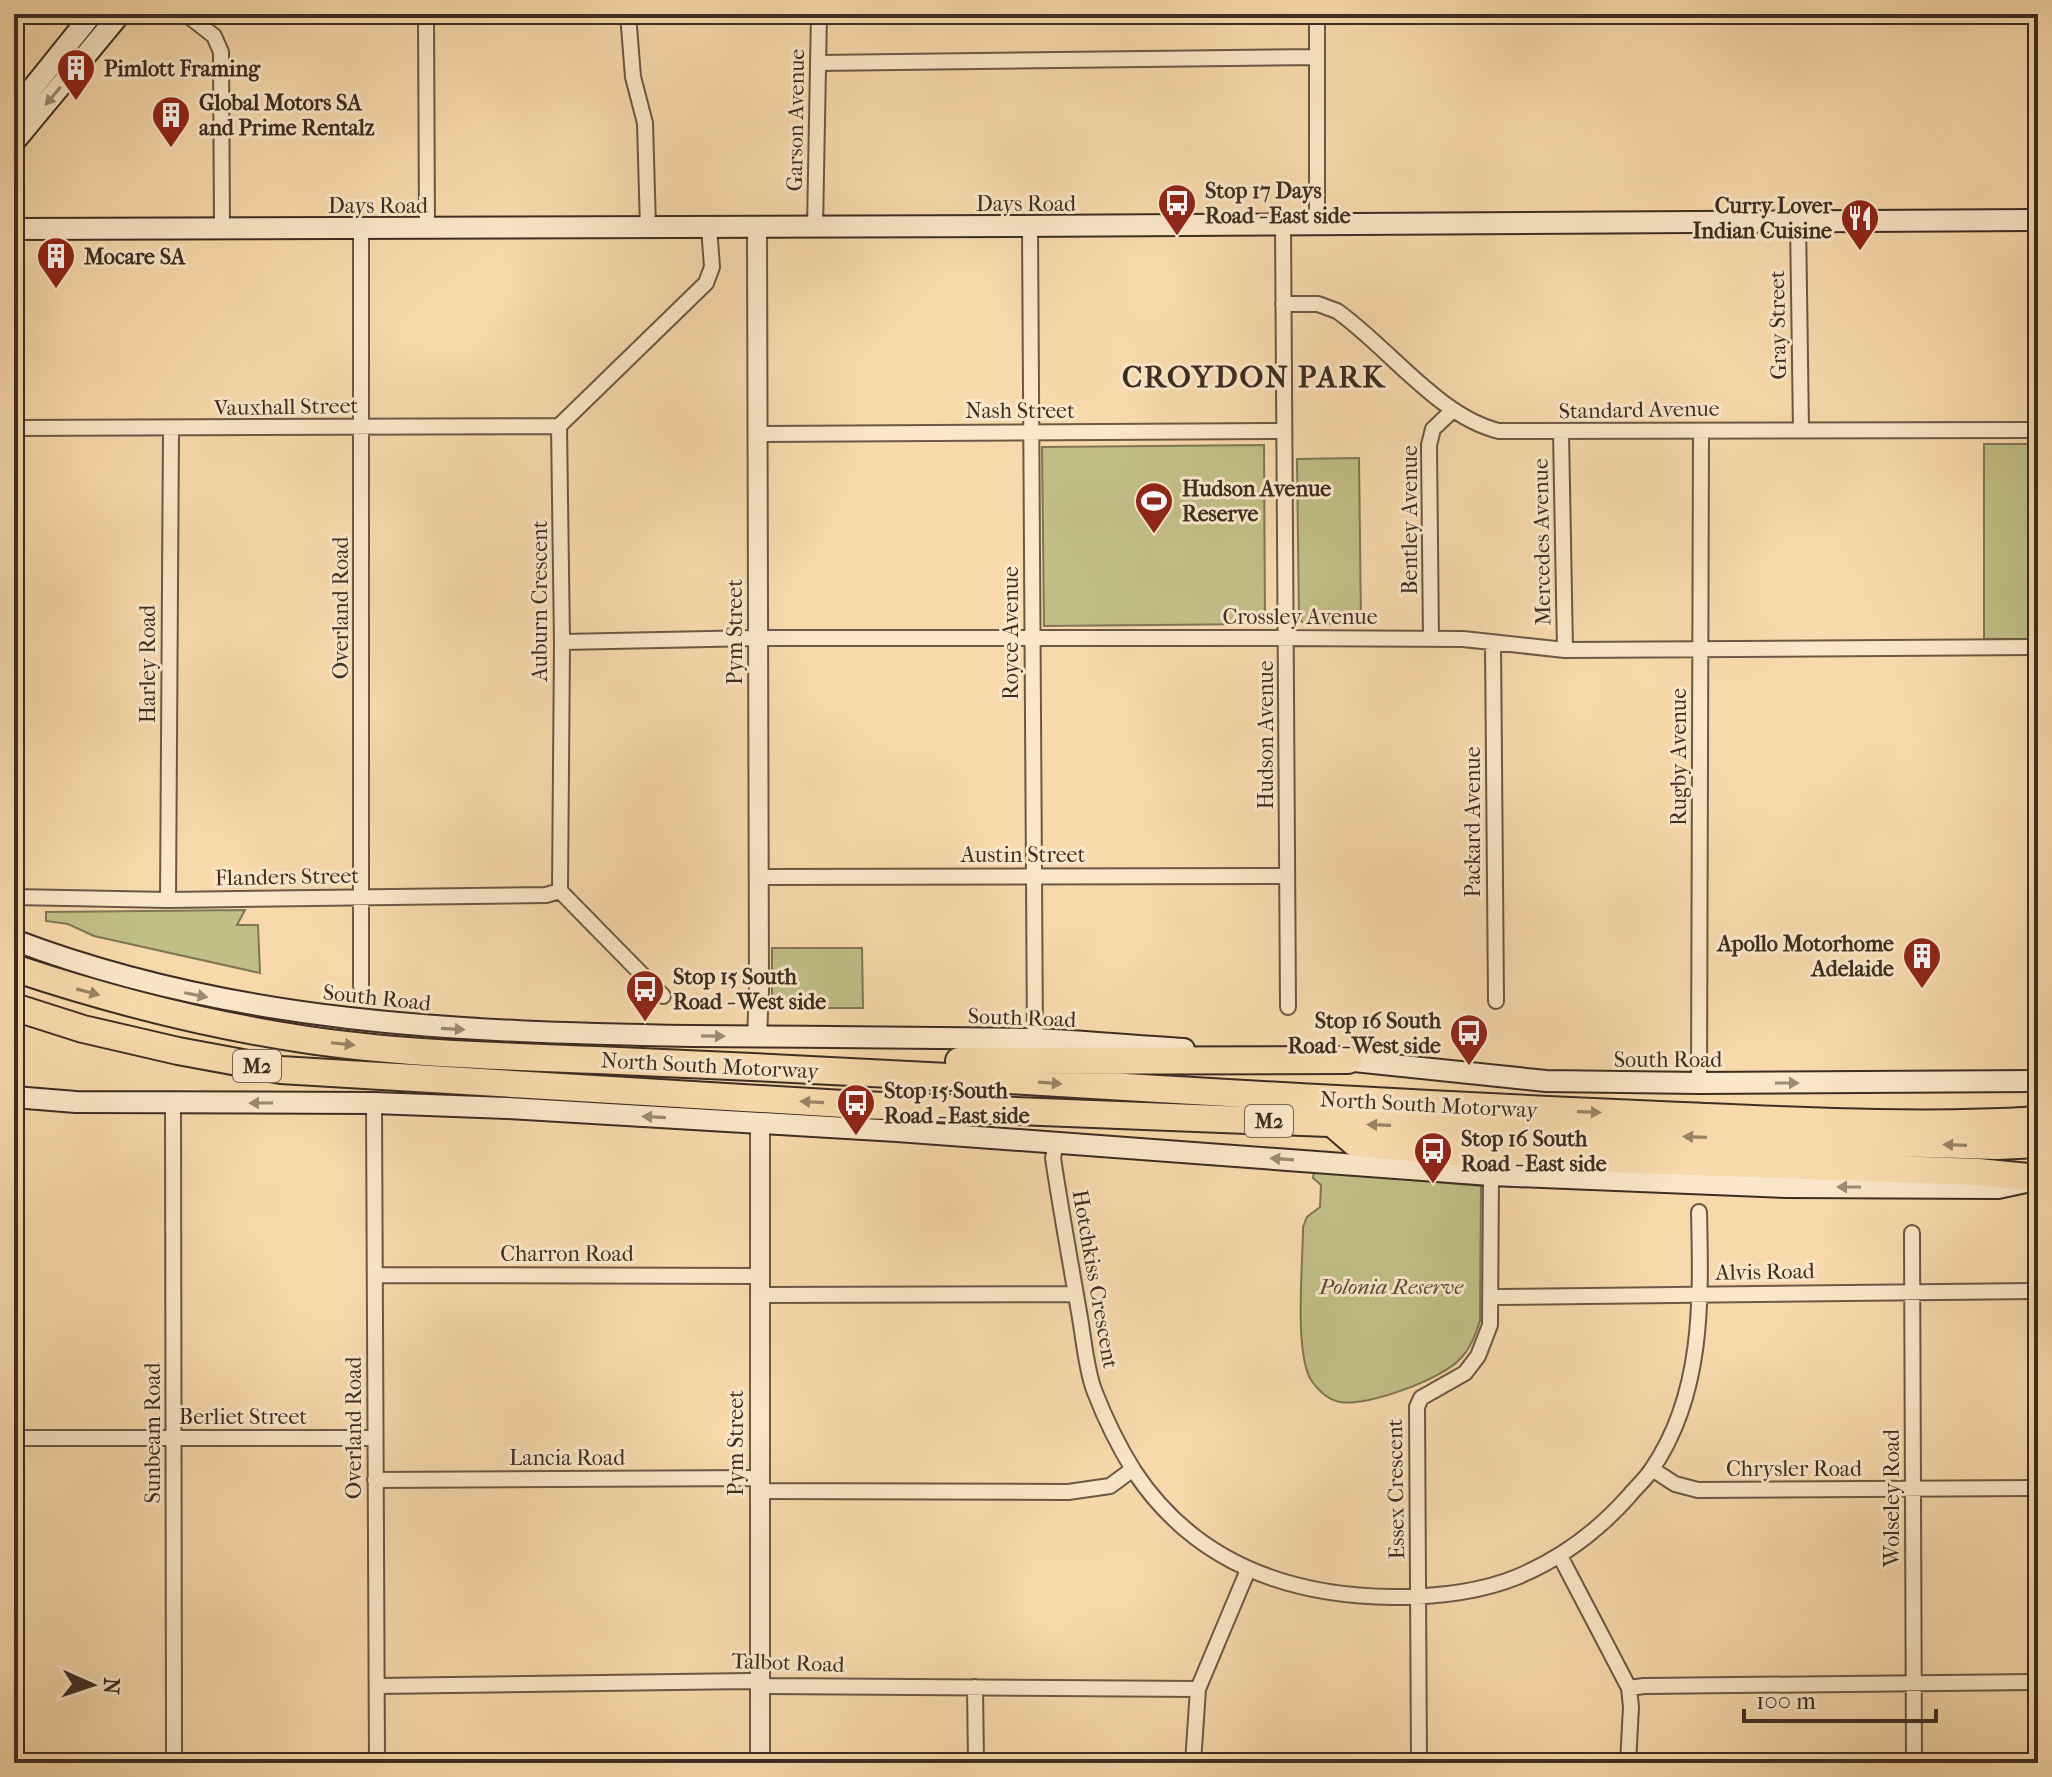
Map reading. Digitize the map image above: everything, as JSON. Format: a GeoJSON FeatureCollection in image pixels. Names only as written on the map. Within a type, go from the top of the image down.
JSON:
{"type":"FeatureCollection","features":[{"type":"Feature","properties":{"kind":"highway","name":"North South Motorway"},"geometry":{"type":"LineString","coordinates":[[14,968],[107,997],[302,1039],[486,1056],[872,1072],[1551,1111],[1945,1123],[2035,1132]]}},
{"type":"Feature","properties":{"kind":"highway","name":"North South Motorway"},"geometry":{"type":"LineString","coordinates":[[14,1007],[83,1029],[281,1070],[860,1105],[1713,1138],[1997,1146],[2035,1132]]}},
{"type":"Feature","properties":{"kind":"highway"},"geometry":{"type":"LineString","coordinates":[[872,1072],[930,1061],[1348,1060]]}},
{"type":"Feature","properties":{"kind":"highway"},"geometry":{"type":"LineString","coordinates":[[1332,1123],[1355,1143],[1490,1155],[1978,1172],[2038,1178]]}},
{"type":"Feature","properties":{"kind":"main road"},"geometry":{"type":"LineString","coordinates":[[14,111],[92,14]]}},
{"type":"Feature","properties":{"kind":"main road"},"geometry":{"type":"LineString","coordinates":[[14,142],[120,14]]}},
{"type":"Feature","properties":{"kind":"main road","name":"Days Road"},"geometry":{"type":"LineString","coordinates":[[14,229],[1030,227],[2038,220]]}},
{"type":"Feature","properties":{"kind":"main road","name":"South Road"},"geometry":{"type":"LineString","coordinates":[[14,940],[166,989],[265,1008],[426,1027],[550,1034],[1035,1039],[1348,1060],[1546,1081],[2038,1081]]}},
{"type":"Feature","properties":{"kind":"main road"},"geometry":{"type":"LineString","coordinates":[[14,1097],[76,1102],[374,1103],[507,1108],[1491,1175],[1787,1187],[1998,1188],[2038,1178]]}},
{"type":"Feature","properties":{"kind":"street"},"geometry":{"type":"LineString","coordinates":[[186,14],[214,36],[221,52],[222,229]]}},
{"type":"Feature","properties":{"kind":"street"},"geometry":{"type":"LineString","coordinates":[[426,14],[427,229]]}},
{"type":"Feature","properties":{"kind":"street"},"geometry":{"type":"LineString","coordinates":[[628,14],[633,77],[645,123],[648,228]]}},
{"type":"Feature","properties":{"kind":"street","name":"Garson Avenue"},"geometry":{"type":"LineString","coordinates":[[815,227],[819,14]]}},
{"type":"Feature","properties":{"kind":"street"},"geometry":{"type":"LineString","coordinates":[[1317,14],[1317,224]]}},
{"type":"Feature","properties":{"kind":"street"},"geometry":{"type":"LineString","coordinates":[[818,63],[1317,57]]}},
{"type":"Feature","properties":{"kind":"street","name":"Gray Street"},"geometry":{"type":"LineString","coordinates":[[1798,221],[1801,429]]}},
{"type":"Feature","properties":{"kind":"street","name":"Hudson Avenue"},"geometry":{"type":"LineString","coordinates":[[1283,223],[1288,1007]]}},
{"type":"Feature","properties":{"kind":"street"},"geometry":{"type":"LineString","coordinates":[[559,426],[706,283],[712,267],[709,227]]}},
{"type":"Feature","properties":{"kind":"street","name":"Pym Street"},"geometry":{"type":"LineString","coordinates":[[757,227],[757,1037]]}},
{"type":"Feature","properties":{"kind":"street","name":"Royce Avenue"},"geometry":{"type":"LineString","coordinates":[[1030,227],[1035,1039]]}},
{"type":"Feature","properties":{"kind":"street","name":"Overland Road"},"geometry":{"type":"LineString","coordinates":[[361,229],[361,986]]}},
{"type":"Feature","properties":{"kind":"street","name":"Standard Avenue"},"geometry":{"type":"LineString","coordinates":[[1283,304],[1318,304],[1337,311],[1453,410],[1478,426],[1499,431],[2038,430]]}},
{"type":"Feature","properties":{"kind":"street","name":"Bentley Avenue"},"geometry":{"type":"LineString","coordinates":[[1431,639],[1429,445],[1433,429],[1453,410]]}},
{"type":"Feature","properties":{"kind":"street","name":"Vauxhall Street"},"geometry":{"type":"LineString","coordinates":[[14,428],[559,426]]}},
{"type":"Feature","properties":{"kind":"street","name":"Auburn Crescent"},"geometry":{"type":"LineString","coordinates":[[559,426],[562,642],[560,891]]}},
{"type":"Feature","properties":{"kind":"street","name":"Harley Road"},"geometry":{"type":"LineString","coordinates":[[168,900],[171,429]]}},
{"type":"Feature","properties":{"kind":"street","name":"Nash Street"},"geometry":{"type":"LineString","coordinates":[[758,434],[1283,431]]}},
{"type":"Feature","properties":{"kind":"street","name":"Rugby Avenue"},"geometry":{"type":"LineString","coordinates":[[1699,1083],[1701,431]]}},
{"type":"Feature","properties":{"kind":"street","name":"Mercedes Avenue"},"geometry":{"type":"LineString","coordinates":[[1561,432],[1565,650]]}},
{"type":"Feature","properties":{"kind":"street","name":"Crossley Avenue"},"geometry":{"type":"LineString","coordinates":[[562,642],[758,638],[1287,638],[1431,639],[1565,650],[2038,647]]}},
{"type":"Feature","properties":{"kind":"street","name":"Packard Avenue"},"geometry":{"type":"LineString","coordinates":[[1493,643],[1496,1001]]}},
{"type":"Feature","properties":{"kind":"street","name":"Austin Street"},"geometry":{"type":"LineString","coordinates":[[759,877],[1287,876]]}},
{"type":"Feature","properties":{"kind":"street"},"geometry":{"type":"LineString","coordinates":[[560,891],[663,996]]}},
{"type":"Feature","properties":{"kind":"street","name":"Flanders Street"},"geometry":{"type":"LineString","coordinates":[[14,897],[168,900],[546,895],[560,891]]}},
{"type":"Feature","properties":{"kind":"street","name":"Sunbeam Road"},"geometry":{"type":"LineString","coordinates":[[173,1103],[176,1763]]}},
{"type":"Feature","properties":{"kind":"street","name":"Overland Road"},"geometry":{"type":"LineString","coordinates":[[374,1103],[378,1758]]}},
{"type":"Feature","properties":{"kind":"street","name":"Pym Street"},"geometry":{"type":"LineString","coordinates":[[760,1123],[760,1763]]}},
{"type":"Feature","properties":{"kind":"street","name":"Hotchkiss Crescent"},"geometry":{"type":"LineString","coordinates":[[1056,1143],[1053,1158],[1093,1387],[1133,1469],[1164,1511],[1210,1547],[1248,1570],[1291,1585],[1350,1597],[1419,1597],[1490,1586],[1560,1556],[1607,1521],[1652,1469],[1685,1397],[1698,1337],[1699,1212]]}},
{"type":"Feature","properties":{"kind":"street","name":"Essex Crescent"},"geometry":{"type":"LineString","coordinates":[[1419,1597],[1417,1407],[1421,1398],[1465,1373],[1478,1356],[1490,1325],[1491,1175]]}},
{"type":"Feature","properties":{"kind":"street","name":"Wolseley Road"},"geometry":{"type":"LineString","coordinates":[[1912,1233],[1914,1763]]}},
{"type":"Feature","properties":{"kind":"street","name":"Charron Road"},"geometry":{"type":"LineString","coordinates":[[376,1275],[759,1276]]}},
{"type":"Feature","properties":{"kind":"street","name":"Alvis Road"},"geometry":{"type":"LineString","coordinates":[[1492,1297],[2038,1291]]}},
{"type":"Feature","properties":{"kind":"street"},"geometry":{"type":"LineString","coordinates":[[759,1295],[1076,1294]]}},
{"type":"Feature","properties":{"kind":"street","name":"Berliet Street"},"geometry":{"type":"LineString","coordinates":[[14,1438],[375,1438]]}},
{"type":"Feature","properties":{"kind":"street","name":"Lancia Road"},"geometry":{"type":"LineString","coordinates":[[375,1480],[759,1484],[1068,1492],[1110,1486],[1133,1469]]}},
{"type":"Feature","properties":{"kind":"street","name":"Chrysler Road"},"geometry":{"type":"LineString","coordinates":[[1652,1469],[1675,1484],[1698,1490],[2038,1488]]}},
{"type":"Feature","properties":{"kind":"street"},"geometry":{"type":"LineString","coordinates":[[1560,1556],[1629,1688],[1628,1763]]}},
{"type":"Feature","properties":{"kind":"street"},"geometry":{"type":"LineString","coordinates":[[1193,1763],[1198,1689],[1248,1570]]}},
{"type":"Feature","properties":{"kind":"street"},"geometry":{"type":"LineString","coordinates":[[1419,1597],[1419,1763]]}},
{"type":"Feature","properties":{"kind":"street","name":"Talbot Road"},"geometry":{"type":"LineString","coordinates":[[377,1686],[750,1681],[760,1684],[1198,1689]]}},
{"type":"Feature","properties":{"kind":"street"},"geometry":{"type":"LineString","coordinates":[[1629,1688],[2038,1682]]}},
{"type":"Feature","properties":{"kind":"street"},"geometry":{"type":"LineString","coordinates":[[975,1687],[976,1763]]}},
{"type":"Feature","properties":{"kind":"green space"},"geometry":{"type":"Polygon","coordinates":[[[1984,444],[2038,444],[2038,639],[1984,639],[1984,444]]]}},
{"type":"Feature","properties":{"kind":"green space","name":"Hudson Avenue Reserve"},"geometry":{"type":"Polygon","coordinates":[[[1264,445],[1265,624],[1044,626],[1042,447],[1264,445]]]}},
{"type":"Feature","properties":{"kind":"green space"},"geometry":{"type":"Polygon","coordinates":[[[1359,458],[1361,623],[1305,624],[1299,619],[1297,459],[1359,458]]]}},
{"type":"Feature","properties":{"kind":"green space"},"geometry":{"type":"Polygon","coordinates":[[[245,910],[237,925],[258,925],[260,973],[94,936],[68,924],[46,921],[46,912],[245,910]]]}},
{"type":"Feature","properties":{"kind":"green space"},"geometry":{"type":"Polygon","coordinates":[[[772,948],[862,948],[863,1008],[772,1008],[772,948]]]}},
{"type":"Feature","properties":{"kind":"green space","name":"Polonia Reserve"},"geometry":{"type":"Polygon","coordinates":[[[1314,1171],[1481,1186],[1480,1321],[1467,1350],[1451,1367],[1403,1390],[1352,1402],[1331,1399],[1311,1380],[1303,1349],[1301,1306],[1303,1227],[1307,1217],[1320,1207],[1321,1185],[1313,1178],[1314,1171]]]}},
{"type":"Feature","properties":{"kind":"place","name":"Pimlott Framing"},"geometry":{"type":"Point","coordinates":[76,102]}},
{"type":"Feature","properties":{"kind":"place","name":"Global Motors SA and Prime Rentalz"},"geometry":{"type":"Point","coordinates":[171,149]}},
{"type":"Feature","properties":{"kind":"place","name":"Stop 17 Days Road - East side"},"geometry":{"type":"Point","coordinates":[1177,237]}},
{"type":"Feature","properties":{"kind":"place","name":"Curry Lover Indian Cuisine"},"geometry":{"type":"Point","coordinates":[1860,252]}},
{"type":"Feature","properties":{"kind":"place","name":"Mocare SA"},"geometry":{"type":"Point","coordinates":[56,290]}},
{"type":"Feature","properties":{"kind":"place","name":"Hudson Avenue Reserve"},"geometry":{"type":"Point","coordinates":[1154,535]}},
{"type":"Feature","properties":{"kind":"place","name":"Apollo Motorhome Adelaide"},"geometry":{"type":"Point","coordinates":[1922,990]}},
{"type":"Feature","properties":{"kind":"place","name":"Stop 15 South Road - West side"},"geometry":{"type":"Point","coordinates":[645,1023]}},
{"type":"Feature","properties":{"kind":"place","name":"Stop 16 South Road - West side"},"geometry":{"type":"Point","coordinates":[1469,1067]}},
{"type":"Feature","properties":{"kind":"place","name":"Stop 15 South Road - East side"},"geometry":{"type":"Point","coordinates":[856,1137]}},
{"type":"Feature","properties":{"kind":"place","name":"Stop 16 South Road - East side"},"geometry":{"type":"Point","coordinates":[1433,1185]}},
{"type":"Feature","properties":{"kind":"district","name":"CROYDON PARK"},"geometry":{"type":"Point","coordinates":[1254,377]}}]}
